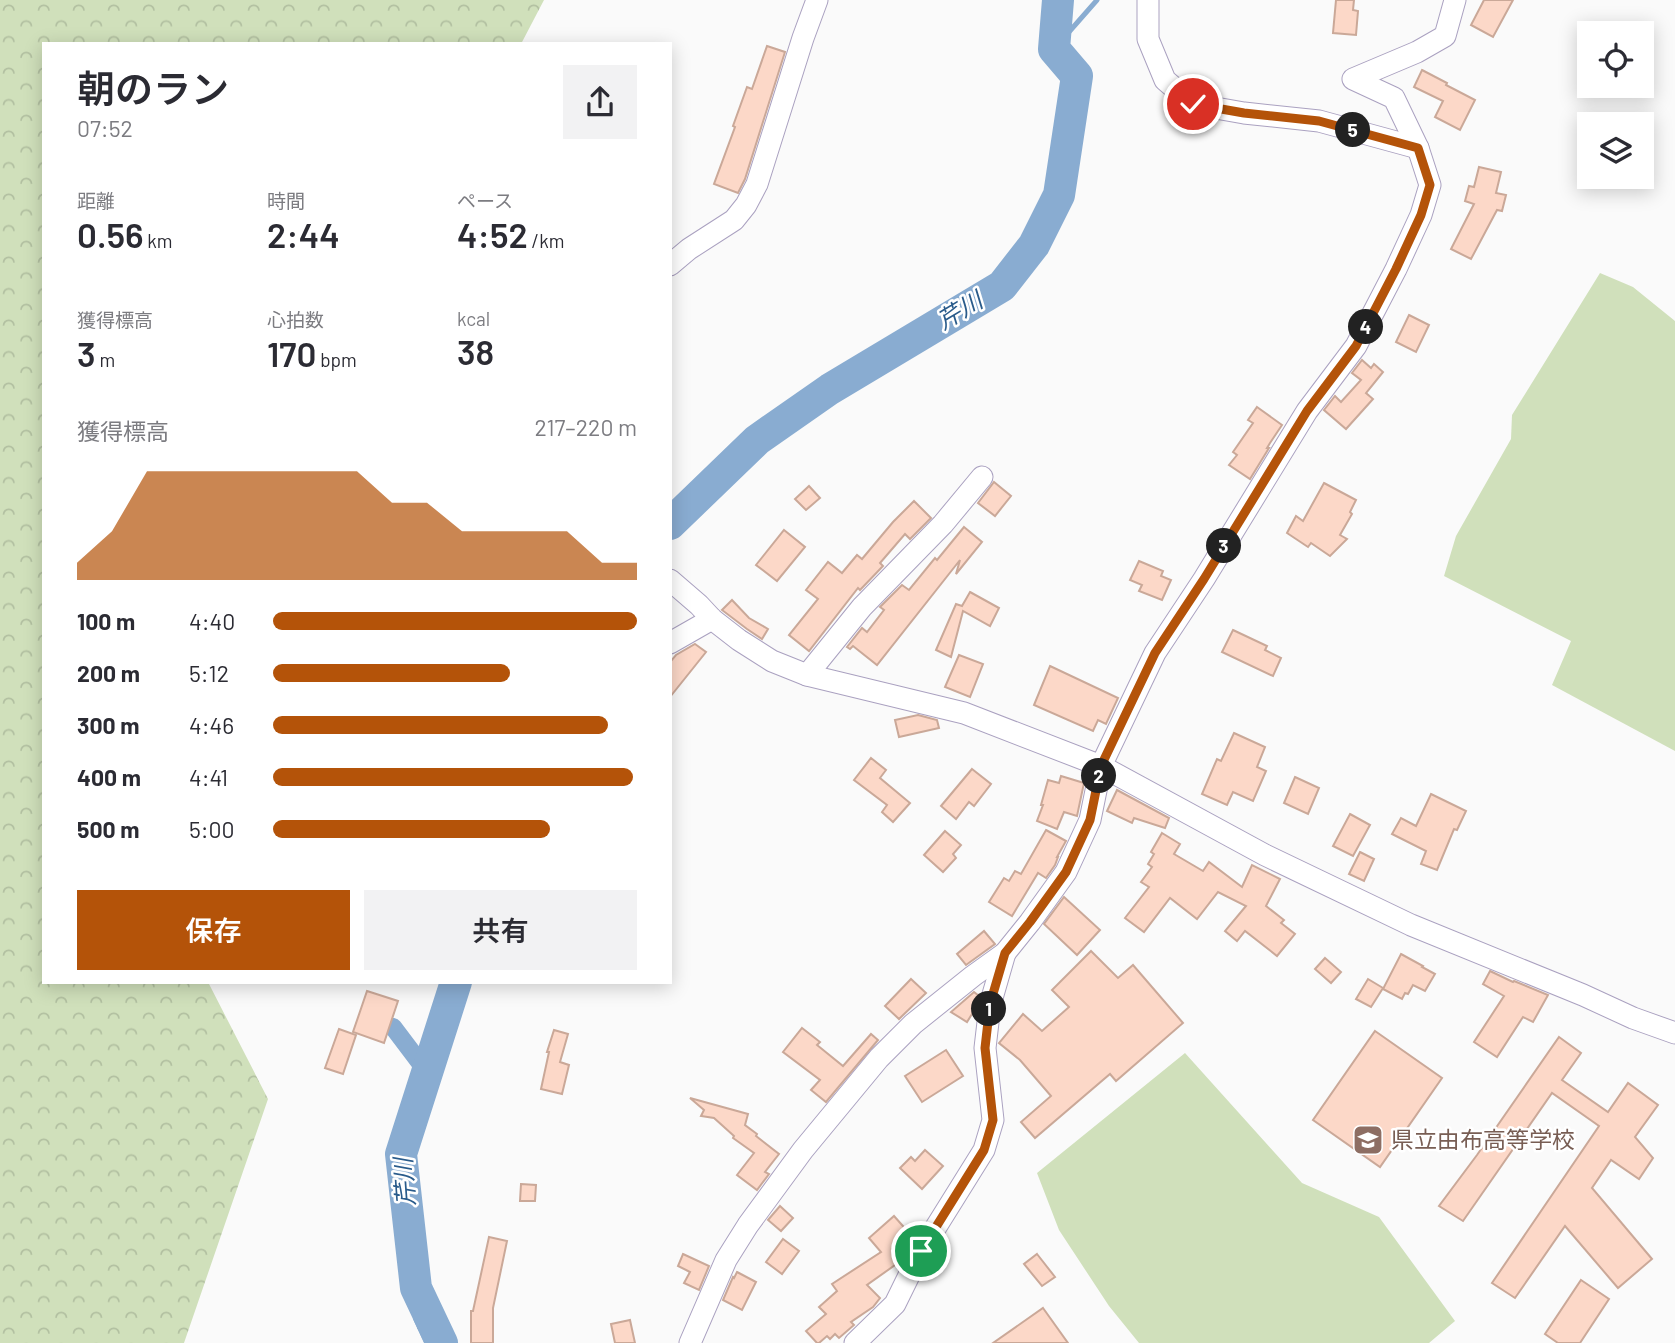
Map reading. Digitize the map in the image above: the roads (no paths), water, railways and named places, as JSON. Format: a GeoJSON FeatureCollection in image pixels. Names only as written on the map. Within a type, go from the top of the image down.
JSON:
{"type":"FeatureCollection","features":[{"type":"Feature","properties":{"kind":"street"},"geometry":{"type":"LineString","coordinates":[[672,263],[734,220],[747,205],[761,172],[817,0]]}},
{"type":"Feature","properties":{"kind":"street"},"geometry":{"type":"LineString","coordinates":[[1148,0],[1149,39],[1165,79],[1193,104],[1244,113],[1319,121],[1418,148]]}},
{"type":"Feature","properties":{"kind":"street"},"geometry":{"type":"LineString","coordinates":[[690,1343],[726,1261],[748,1225],[817,1133],[879,1058],[913,1024],[1005,953],[1066,872],[1090,820],[1101,766],[1155,653],[1204,579],[1307,411],[1356,346],[1421,215],[1430,185],[1418,148],[1394,98],[1353,79],[1417,52],[1445,36],[1455,0]]}},
{"type":"Feature","properties":{"kind":"street"},"geometry":{"type":"LineString","coordinates":[[807,674],[862,607],[943,524],[982,477]]}},
{"type":"Feature","properties":{"kind":"street"},"geometry":{"type":"LineString","coordinates":[[672,582],[739,640],[772,661],[807,674],[964,713],[1101,766],[1265,855],[1411,925],[1675,1033]]}},
{"type":"Feature","properties":{"kind":"street"},"geometry":{"type":"LineString","coordinates":[[672,641],[706,612]]}},
{"type":"Feature","properties":{"kind":"street"},"geometry":{"type":"LineString","coordinates":[[855,1343],[895,1304],[921,1251],[984,1150],[993,1120],[985,1048],[990,1004],[1005,953]]}},
{"type":"Feature","properties":{"kind":"water"},"geometry":{"type":"Polygon","coordinates":[[[413,1319],[440,1325],[455,1343],[424,1343],[413,1319]]]}},
{"type":"Feature","properties":{"kind":"waterway","name":"芹川"},"geometry":{"type":"LineString","coordinates":[[672,522],[757,440],[830,389],[1002,286],[1034,245],[1059,195],[1077,76],[1054,49],[1058,0]]}},
{"type":"Feature","properties":{"kind":"waterway"},"geometry":{"type":"LineString","coordinates":[[1054,49],[1097,0]]}},
{"type":"Feature","properties":{"kind":"waterway","name":"芹川"},"geometry":{"type":"LineString","coordinates":[[442,1343],[416,1288],[401,1154],[455,984]]}},
{"type":"Feature","properties":{"kind":"waterway"},"geometry":{"type":"LineString","coordinates":[[393,1027],[427,1072]]}},
{"type":"Feature","properties":{"kind":"place","name":"県立由布高等学校"},"geometry":{"type":"Point","coordinates":[1368,1140]}}]}
